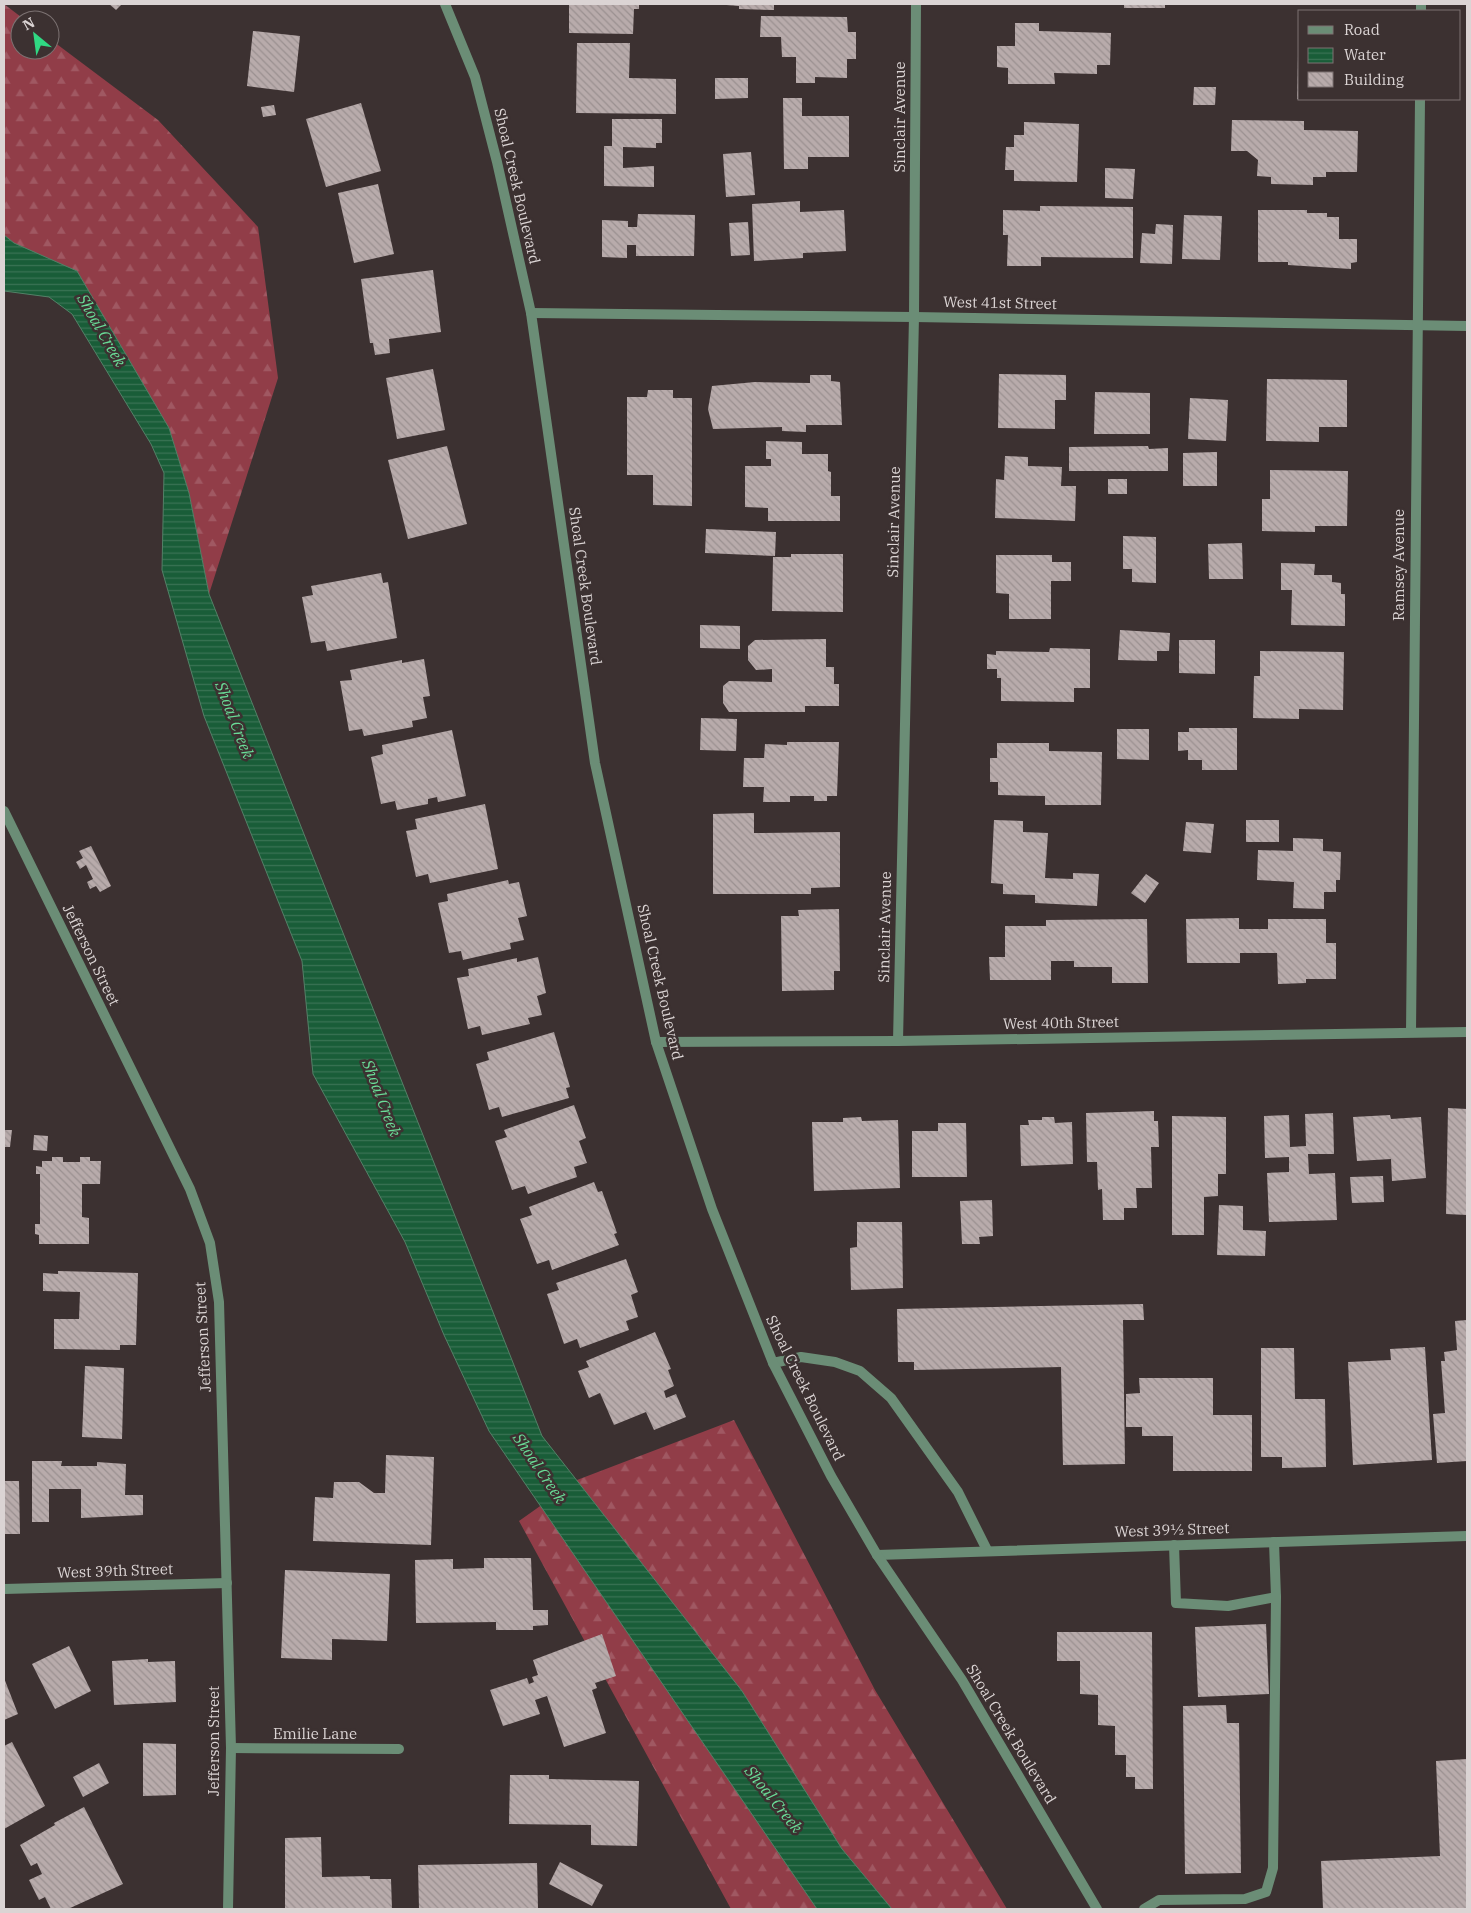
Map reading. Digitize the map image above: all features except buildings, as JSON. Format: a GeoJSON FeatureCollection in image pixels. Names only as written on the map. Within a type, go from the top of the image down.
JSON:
{"type":"FeatureCollection","features":[{"type":"Feature","properties":{"kind":"street","name":"Shoal Creek Boulevard"},"geometry":{"type":"LineString","coordinates":[[445,4],[475,77],[497,162],[531,313],[595,763],[656,1042],[712,1209],[773,1363],[831,1476],[877,1555],[962,1680],[1097,1909]]}},
{"type":"Feature","properties":{"kind":"street","name":"Sinclair Avenue"},"geometry":{"type":"LineString","coordinates":[[898,1041],[914,317],[916,4]]}},
{"type":"Feature","properties":{"kind":"street","name":"Ramsey Avenue"},"geometry":{"type":"LineString","coordinates":[[1411,1032],[1416,326],[1420,100]]}},
{"type":"Feature","properties":{"kind":"street","name":"West 41st Street"},"geometry":{"type":"LineString","coordinates":[[531,313],[1467,326]]}},
{"type":"Feature","properties":{"kind":"street","name":"Jefferson Street"},"geometry":{"type":"LineString","coordinates":[[4,811],[190,1189],[210,1243],[219,1302],[227,1583],[231,1748],[228,1909]]}},
{"type":"Feature","properties":{"kind":"street","name":"West 40th Street"},"geometry":{"type":"LineString","coordinates":[[656,1042],[898,1041],[1467,1032]]}},
{"type":"Feature","properties":{"kind":"street"},"geometry":{"type":"LineString","coordinates":[[773,1363],[801,1357],[835,1362],[860,1371],[891,1398],[953,1484],[988,1550]]}},
{"type":"Feature","properties":{"kind":"street","name":"West 39½ Street"},"geometry":{"type":"LineString","coordinates":[[877,1555],[1467,1536]]}},
{"type":"Feature","properties":{"kind":"street"},"geometry":{"type":"LineString","coordinates":[[1144,1909],[1159,1900],[1245,1899],[1266,1892],[1273,1868],[1276,1597],[1274,1542]]}},
{"type":"Feature","properties":{"kind":"street"},"geometry":{"type":"LineString","coordinates":[[1174,1545],[1176,1603],[1228,1606],[1276,1597]]}},
{"type":"Feature","properties":{"kind":"street","name":"West 39th Street"},"geometry":{"type":"LineString","coordinates":[[4,1588],[227,1583]]}},
{"type":"Feature","properties":{"kind":"street","name":"Emilie Lane"},"geometry":{"type":"LineString","coordinates":[[231,1748],[399,1749]]}},
{"type":"Feature","properties":{"kind":"green space"},"geometry":{"type":"Polygon","coordinates":[[[4,4],[12,10],[10,10],[10,60],[60,60],[60,46],[158,120],[258,227],[278,378],[209,594],[189,493],[169,428],[14,243],[4,235],[4,4]]]}},
{"type":"Feature","properties":{"kind":"green space"},"geometry":{"type":"Polygon","coordinates":[[[734,1420],[875,1690],[1007,1909],[731,1909],[519,1521],[577,1480],[734,1420]]]}},
{"type":"Feature","properties":{"kind":"water","name":"Shoal Creek"},"geometry":{"type":"Polygon","coordinates":[[[4,235],[14,243],[77,271],[169,428],[189,493],[209,594],[542,1436],[742,1691],[842,1849],[892,1909],[817,1909],[489,1431],[444,1335],[405,1242],[313,1074],[302,961],[204,716],[162,570],[164,473],[151,444],[72,314],[49,297],[4,291],[4,235]]]}}]}
